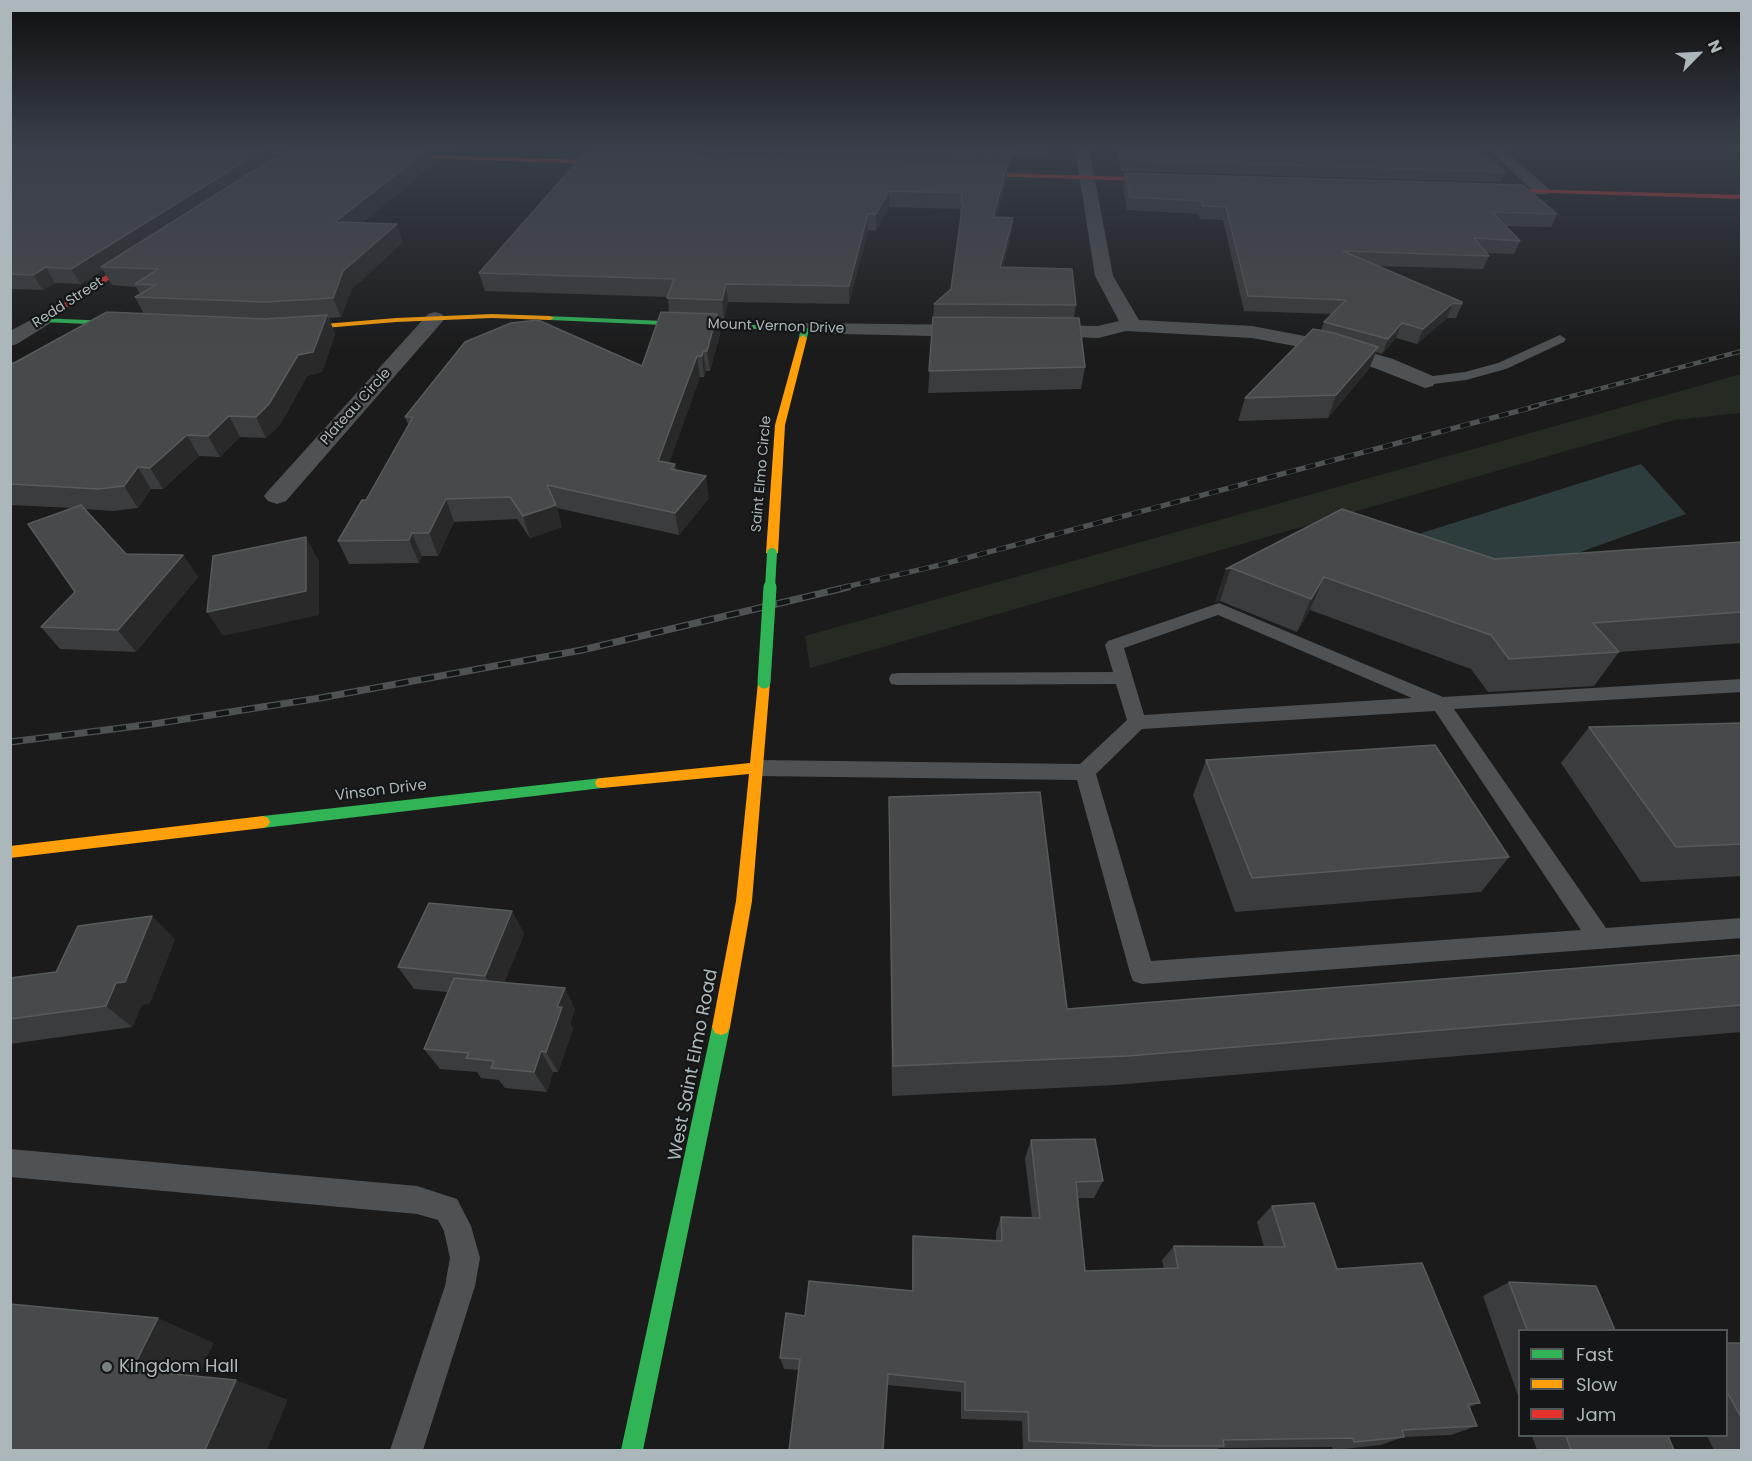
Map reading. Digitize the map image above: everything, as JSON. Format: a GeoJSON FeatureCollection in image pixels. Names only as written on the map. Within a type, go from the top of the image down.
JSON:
{"type":"FeatureCollection","features":[{"type":"Feature","properties":{"kind":"street"},"geometry":{"type":"LineString","coordinates":[[1094,216],[1104,276],[1128,315],[1129,321],[1126,325]]}},
{"type":"Feature","properties":{"kind":"street","name":"Redd Street"},"geometry":{"type":"LineString","coordinates":[[10,340],[161,243]]}},
{"type":"Feature","properties":{"kind":"street","name":"Mount Vernon Drive"},"geometry":{"type":"LineString","coordinates":[[274,330],[435,318],[518,317],[805,329],[992,331]]}},
{"type":"Feature","properties":{"kind":"street","name":"Plateau Circle"},"geometry":{"type":"LineString","coordinates":[[277,496],[435,318]]}},
{"type":"Feature","properties":{"kind":"street"},"geometry":{"type":"LineString","coordinates":[[10,319],[147,325]]}},
{"type":"Feature","properties":{"kind":"street"},"geometry":{"type":"LineString","coordinates":[[1016,331],[1098,332],[1126,325],[1252,332],[1303,340],[1356,354],[1425,381]]}},
{"type":"Feature","properties":{"kind":"street","name":"Saint Elmo Circle"},"geometry":{"type":"LineString","coordinates":[[764,682],[780,425],[805,329]]}},
{"type":"Feature","properties":{"kind":"street","name":"West Saint Elmo Road"},"geometry":{"type":"LineString","coordinates":[[632,1450],[715,1061],[744,901],[764,682]]}},
{"type":"Feature","properties":{"kind":"street","name":"Vinson Drive"},"geometry":{"type":"LineString","coordinates":[[10,852],[522,791],[757,768]]}},
{"type":"Feature","properties":{"kind":"lane"},"geometry":{"type":"LineString","coordinates":[[1425,381],[1466,376],[1502,366],[1560,339]]}},
{"type":"Feature","properties":{"kind":"lane"},"geometry":{"type":"LineString","coordinates":[[1137,722],[1114,645],[1219,609],[1440,703],[1600,938]]}},
{"type":"Feature","properties":{"kind":"lane"},"geometry":{"type":"LineString","coordinates":[[898,679],[1124,678]]}},
{"type":"Feature","properties":{"kind":"lane"},"geometry":{"type":"LineString","coordinates":[[757,768],[1085,772],[1137,722],[1742,685]]}},
{"type":"Feature","properties":{"kind":"lane"},"geometry":{"type":"LineString","coordinates":[[1085,772],[1142,973],[1742,928]]}},
{"type":"Feature","properties":{"kind":"lane"},"geometry":{"type":"LineString","coordinates":[[10,1163],[417,1200],[447,1209],[457,1226],[465,1258],[460,1286],[407,1450]]}},
{"type":"Feature","properties":{"kind":"shaded area"},"geometry":{"type":"Polygon","coordinates":[[[1741,374],[1741,413],[1674,420],[810,668],[805,636],[1741,374]]]}},
{"type":"Feature","properties":{"kind":"shaded area"},"geometry":{"type":"Polygon","coordinates":[[[1641,464],[1686,514],[1483,587],[1377,547],[1641,464]]]}},
{"type":"Feature","properties":{"kind":"building"},"geometry":{"type":"Polygon","coordinates":[[[10,216],[156,216],[71,269],[46,267],[33,275],[10,274],[10,216]]]}},
{"type":"Feature","properties":{"kind":"building"},"geometry":{"type":"Polygon","coordinates":[[[182,216],[342,216],[335,222],[397,224],[343,271],[333,298],[265,302],[135,297],[156,285],[135,284],[158,269],[101,267],[182,216]]]}},
{"type":"Feature","properties":{"kind":"building"},"geometry":{"type":"Polygon","coordinates":[[[529,216],[867,216],[849,286],[726,284],[722,300],[667,298],[674,279],[479,273],[529,216]]]}},
{"type":"Feature","properties":{"kind":"building"},"geometry":{"type":"Polygon","coordinates":[[[961,216],[1013,218],[1000,267],[1072,269],[1076,305],[934,304],[951,289],[961,216]]]}},
{"type":"Feature","properties":{"kind":"building"},"geometry":{"type":"Polygon","coordinates":[[[1228,216],[1496,216],[1520,241],[1474,238],[1489,256],[1343,251],[1462,302],[1462,304],[1453,303],[1423,329],[1402,323],[1388,339],[1324,322],[1346,300],[1248,296],[1228,216]]]}},
{"type":"Feature","properties":{"kind":"building"},"geometry":{"type":"Polygon","coordinates":[[[107,312],[265,319],[327,315],[313,352],[298,355],[269,404],[256,417],[229,416],[208,436],[187,435],[150,468],[138,467],[124,486],[98,489],[10,484],[10,363],[14,363],[107,312]]]}},
{"type":"Feature","properties":{"kind":"building"},"geometry":{"type":"Polygon","coordinates":[[[661,312],[717,314],[707,351],[703,351],[702,356],[697,356],[658,461],[675,464],[671,469],[706,476],[675,513],[547,485],[556,505],[523,516],[510,497],[446,499],[429,533],[412,533],[409,540],[338,541],[362,500],[366,500],[413,417],[405,417],[465,342],[511,323],[538,320],[642,366],[661,312]]]}},
{"type":"Feature","properties":{"kind":"building"},"geometry":{"type":"Polygon","coordinates":[[[933,317],[1079,318],[1085,367],[929,371],[933,317]]]}},
{"type":"Feature","properties":{"kind":"building"},"geometry":{"type":"Polygon","coordinates":[[[1313,329],[1378,347],[1336,395],[1245,398],[1313,329]]]}},
{"type":"Feature","properties":{"kind":"building"},"geometry":{"type":"Polygon","coordinates":[[[81,505],[126,554],[183,555],[118,630],[41,627],[75,592],[28,524],[81,505]]]}},
{"type":"Feature","properties":{"kind":"building"},"geometry":{"type":"Polygon","coordinates":[[[1342,509],[1495,559],[1742,542],[1742,612],[1593,623],[1619,652],[1509,659],[1491,635],[1324,577],[1311,599],[1231,568],[1226,569],[1342,509]]]}},
{"type":"Feature","properties":{"kind":"building"},"geometry":{"type":"Polygon","coordinates":[[[306,537],[306,591],[207,612],[213,556],[306,537]]]}},
{"type":"Feature","properties":{"kind":"building"},"geometry":{"type":"Polygon","coordinates":[[[1742,723],[1742,844],[1676,847],[1589,727],[1742,723]]]}},
{"type":"Feature","properties":{"kind":"building"},"geometry":{"type":"Polygon","coordinates":[[[1435,745],[1509,857],[1252,878],[1206,760],[1435,745]]]}},
{"type":"Feature","properties":{"kind":"building"},"geometry":{"type":"Polygon","coordinates":[[[1040,792],[1067,1009],[1742,955],[1742,1005],[1128,1056],[893,1066],[889,797],[1040,792]]]}},
{"type":"Feature","properties":{"kind":"building"},"geometry":{"type":"Polygon","coordinates":[[[429,903],[512,911],[485,976],[398,967],[429,903]]]}},
{"type":"Feature","properties":{"kind":"building"},"geometry":{"type":"Polygon","coordinates":[[[152,916],[125,982],[116,983],[106,1006],[10,1019],[10,978],[56,972],[78,926],[152,916]]]}},
{"type":"Feature","properties":{"kind":"building"},"geometry":{"type":"Polygon","coordinates":[[[454,978],[565,988],[557,1007],[562,1007],[546,1052],[541,1051],[534,1072],[491,1068],[494,1061],[466,1058],[469,1053],[424,1049],[454,978]]]}},
{"type":"Feature","properties":{"kind":"building"},"geometry":{"type":"Polygon","coordinates":[[[1095,1139],[1103,1181],[1076,1182],[1085,1271],[1178,1268],[1174,1246],[1285,1247],[1272,1206],[1314,1203],[1337,1269],[1422,1263],[1480,1403],[1468,1404],[1477,1426],[1402,1430],[1404,1437],[1354,1442],[1353,1438],[1223,1440],[1224,1446],[1161,1446],[1029,1441],[1028,1412],[965,1410],[965,1382],[888,1374],[883,1450],[789,1450],[800,1359],[780,1358],[786,1313],[805,1316],[809,1281],[913,1291],[913,1236],[1002,1241],[1001,1217],[1040,1218],[1031,1140],[1095,1139]]]}},
{"type":"Feature","properties":{"kind":"building"},"geometry":{"type":"Polygon","coordinates":[[[1509,1282],[1596,1286],[1615,1329],[1527,1329],[1509,1282]]]}},
{"type":"Feature","properties":{"kind":"building","name":"Kingdom Hall"},"geometry":{"type":"Polygon","coordinates":[[[10,1304],[158,1318],[132,1370],[236,1380],[205,1450],[10,1450],[10,1304]]]}},
{"type":"Feature","properties":{"kind":"building"},"geometry":{"type":"Polygon","coordinates":[[[1728,1343],[1742,1343],[1742,1419],[1728,1394],[1728,1343]]]}},
{"type":"Feature","properties":{"kind":"building"},"geometry":{"type":"Polygon","coordinates":[[[1566,1437],[1668,1437],[1674,1450],[1571,1450],[1566,1437]]]}},
{"type":"Feature","properties":{"kind":"railway"},"geometry":{"type":"LineString","coordinates":[[1531,407],[1742,351]]}},
{"type":"Feature","properties":{"kind":"railway"},"geometry":{"type":"LineString","coordinates":[[841,588],[940,565],[1537,406]]}},
{"type":"Feature","properties":{"kind":"railway"},"geometry":{"type":"LineString","coordinates":[[10,742],[153,724],[320,698],[582,650],[848,587]]}},
{"type":"Feature","properties":{"kind":"traffic: fast"},"geometry":{"type":"LineString","coordinates":[[550,318],[805,329],[803,338]]}},
{"type":"Feature","properties":{"kind":"traffic: fast"},"geometry":{"type":"LineString","coordinates":[[42,320],[135,324]]}},
{"type":"Feature","properties":{"kind":"traffic: fast"},"geometry":{"type":"LineString","coordinates":[[764,682],[772,553]]}},
{"type":"Feature","properties":{"kind":"traffic: fast"},"geometry":{"type":"LineString","coordinates":[[263,822],[602,783]]}},
{"type":"Feature","properties":{"kind":"traffic: fast"},"geometry":{"type":"LineString","coordinates":[[632,1450],[721,1027]]}},
{"type":"Feature","properties":{"kind":"traffic: slow"},"geometry":{"type":"LineString","coordinates":[[288,329],[396,320],[492,316],[550,318]]}},
{"type":"Feature","properties":{"kind":"traffic: slow"},"geometry":{"type":"LineString","coordinates":[[772,553],[780,425],[803,338]]}},
{"type":"Feature","properties":{"kind":"traffic: slow"},"geometry":{"type":"LineString","coordinates":[[721,1027],[744,901],[764,682]]}},
{"type":"Feature","properties":{"kind":"traffic: slow"},"geometry":{"type":"LineString","coordinates":[[602,783],[757,768]]}},
{"type":"Feature","properties":{"kind":"traffic: slow"},"geometry":{"type":"LineString","coordinates":[[10,852],[263,822]]}},
{"type":"Feature","properties":{"kind":"traffic: jam"},"geometry":{"type":"LineString","coordinates":[[42,320],[144,254]]}},
{"type":"Feature","properties":{"kind":"place","name":"Kingdom Hall"},"geometry":{"type":"Point","coordinates":[107,1367]}}]}
